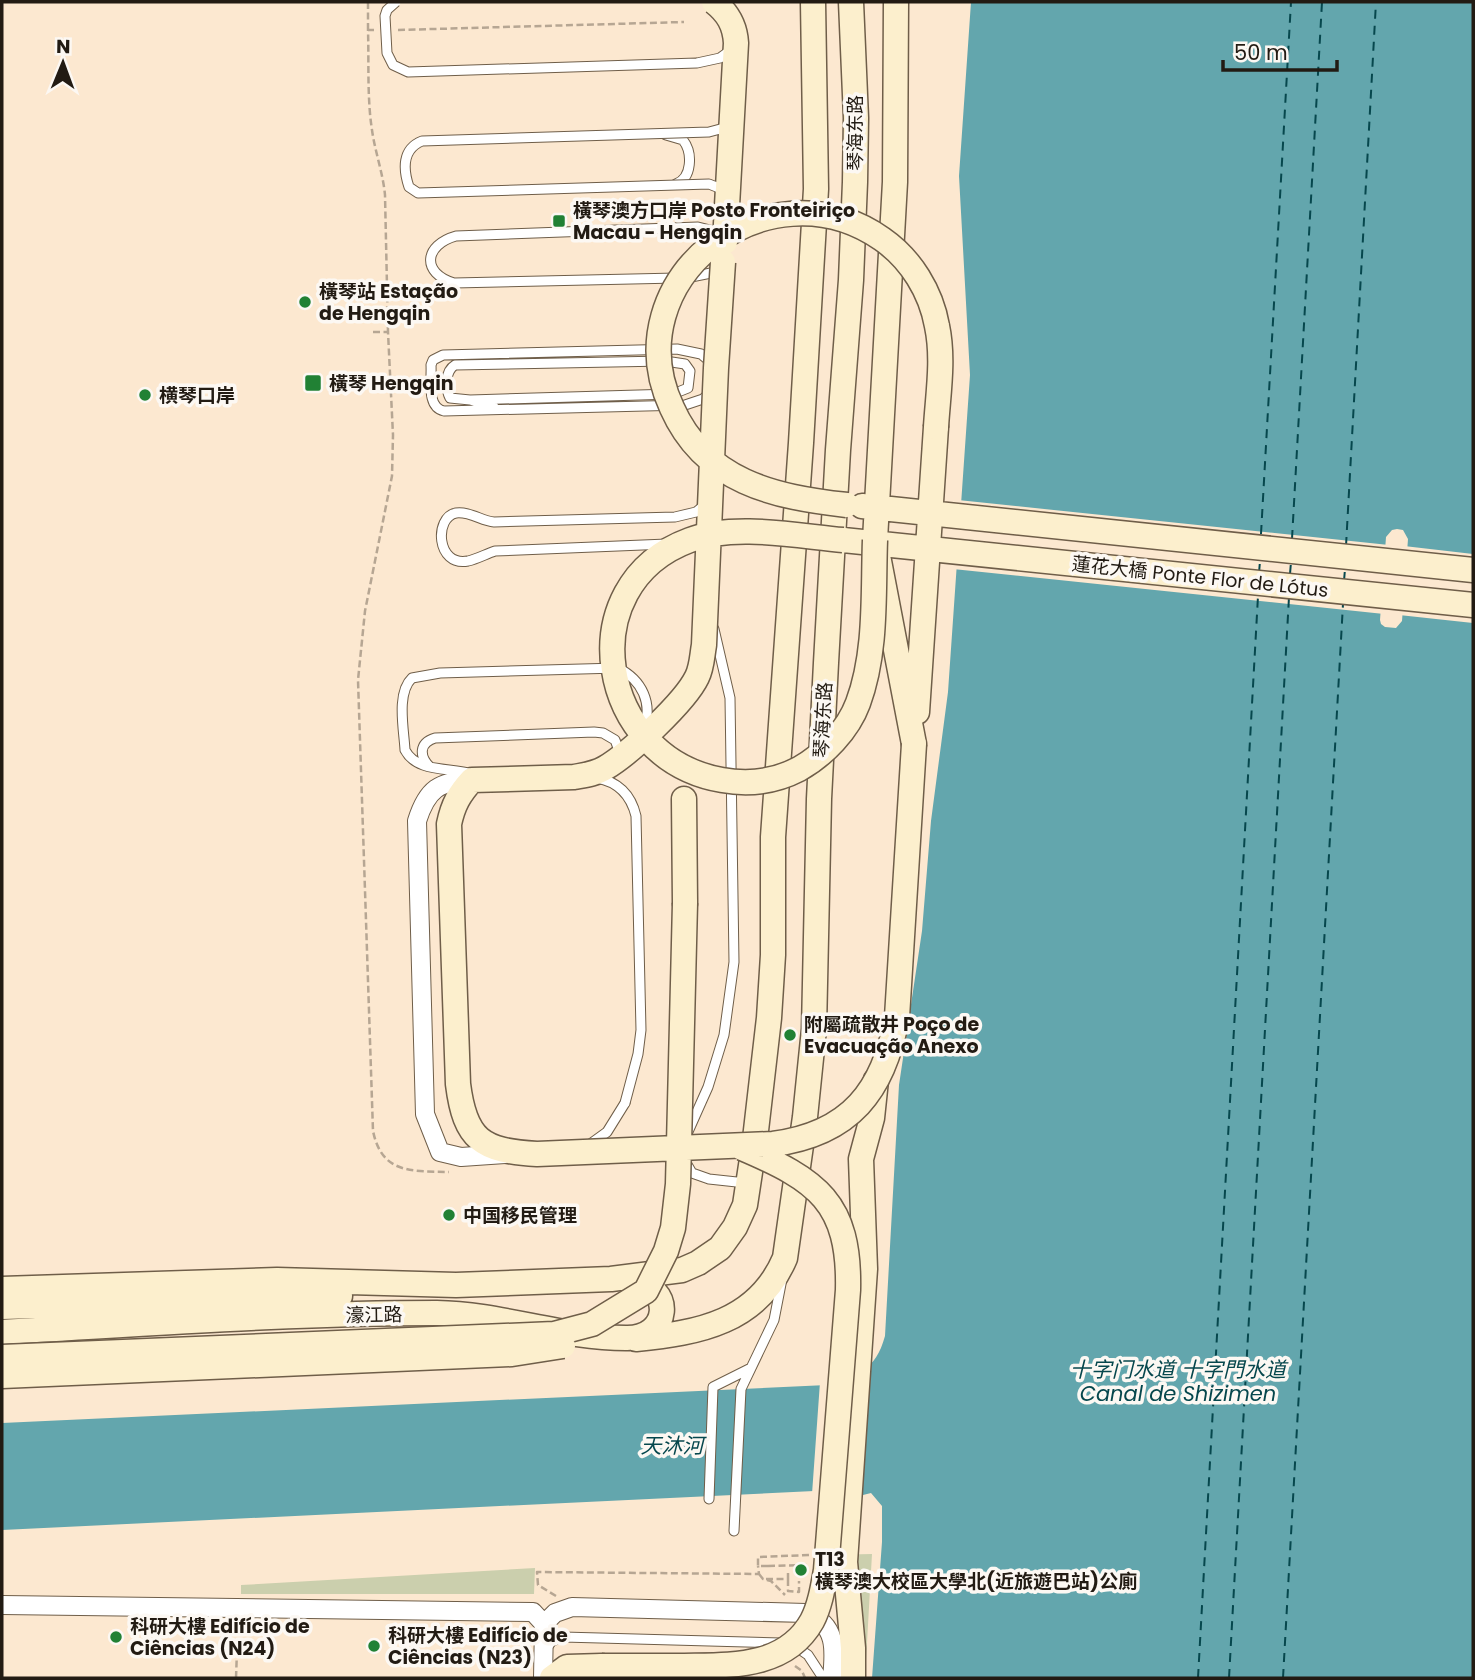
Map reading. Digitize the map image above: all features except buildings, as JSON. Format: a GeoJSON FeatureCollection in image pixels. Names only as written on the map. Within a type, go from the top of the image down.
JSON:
{"type":"FeatureCollection","features":[{"type":"Feature","properties":{"kind":"main road"},"geometry":{"type":"LineString","coordinates":[[512,1153],[479,1139],[470,1129],[463,1113],[458,1084],[449,824],[460,793],[480,779],[574,777],[597,772],[616,761],[640,742],[685,694],[698,675],[704,645],[702,562],[710,496],[736,43],[730,18],[714,2]]}},
{"type":"Feature","properties":{"kind":"main road","name":"琴海东路"},"geometry":{"type":"LineString","coordinates":[[746,1194],[769,1018],[773,955],[773,837],[815,216],[817,163],[813,2]]}},
{"type":"Feature","properties":{"kind":"main road","name":"琴海东路"},"geometry":{"type":"LineString","coordinates":[[636,1339],[700,1329],[729,1319],[760,1297],[776,1278],[785,1258],[806,1117],[814,1029],[825,677],[855,182],[856,118],[851,2]]}},
{"type":"Feature","properties":{"kind":"main road","name":"蓮花大橋 Ponte Flor de Lótus"},"geometry":{"type":"LineString","coordinates":[[896,2],[895,182],[875,540],[874,553],[871,631],[868,669],[858,706],[848,723],[827,747],[806,765],[766,781],[733,782],[702,776],[677,765],[643,737],[622,701],[615,680],[612,650],[620,611],[636,580],[651,563],[691,540],[717,534],[768,533],[870,543],[884,544],[1473,605]]}},
{"type":"Feature","properties":{"kind":"main road","name":"蓮花大橋 Ponte Flor de Lótus"},"geometry":{"type":"LineString","coordinates":[[512,1153],[735,1145],[796,1141],[818,1135],[864,1099],[876,1080],[892,1042],[897,1017],[914,744],[928,537],[929,523],[930,509],[931,496],[937,408],[937,326],[916,272],[891,245],[853,223],[822,214],[803,213],[769,216],[735,228],[705,251],[679,282],[664,317],[660,337],[663,381],[677,419],[692,442],[722,469],[762,489],[819,502],[902,510],[929,513],[942,515],[970,517],[1473,570]]}},
{"type":"Feature","properties":{"kind":"main road","name":"蓮花大橋 Ponte Flor de Lótus"},"geometry":{"type":"LineString","coordinates":[[875,540],[914,744]]}},
{"type":"Feature","properties":{"kind":"main road"},"geometry":{"type":"LineString","coordinates":[[1292,586],[1296,552]]}},
{"type":"Feature","properties":{"kind":"main road"},"geometry":{"type":"LineString","coordinates":[[2,1376],[512,1354],[553,1350],[594,1337],[617,1321],[646,1291],[666,1251],[673,1228],[678,1184],[685,903],[684,799]]}},
{"type":"Feature","properties":{"kind":"main road"},"geometry":{"type":"LineString","coordinates":[[853,1678],[845,1562],[846,1534],[865,1269],[861,1159],[872,1118],[876,1080]]}},
{"type":"Feature","properties":{"kind":"main road"},"geometry":{"type":"LineString","coordinates":[[552,1678],[567,1667],[730,1665],[758,1661],[792,1645],[812,1621],[822,1595],[848,1290],[847,1248],[840,1226],[824,1195],[791,1171],[735,1145]]}},
{"type":"Feature","properties":{"kind":"main road"},"geometry":{"type":"LineString","coordinates":[[2,1289],[277,1280],[456,1285],[611,1279],[682,1270],[720,1248],[735,1227],[746,1194]]}},
{"type":"Feature","properties":{"kind":"main road"},"geometry":{"type":"LineString","coordinates":[[611,1279],[640,1282],[654,1289],[661,1301],[661,1320],[654,1329],[636,1339]]}},
{"type":"Feature","properties":{"kind":"main road"},"geometry":{"type":"LineString","coordinates":[[293,1308],[456,1285]]}},
{"type":"Feature","properties":{"kind":"main road"},"geometry":{"type":"LineString","coordinates":[[2,1357],[554,1334],[592,1324],[646,1291]]}},
{"type":"Feature","properties":{"kind":"main road","name":"濠江路"},"geometry":{"type":"LineString","coordinates":[[2,1307],[293,1308],[439,1313],[578,1335],[636,1339]]}},
{"type":"Feature","properties":{"kind":"main road","name":"濠江路"},"geometry":{"type":"LineString","coordinates":[[2,1332],[293,1308]]}},
{"type":"Feature","properties":{"kind":"street"},"geometry":{"type":"LineString","coordinates":[[480,779],[456,780],[434,789],[427,797],[417,821],[425,1114],[440,1152],[461,1157],[512,1153]]}},
{"type":"Feature","properties":{"kind":"street"},"geometry":{"type":"LineString","coordinates":[[2,1605],[539,1618],[572,1607],[806,1613],[821,1620],[829,1631],[833,1647],[832,1678]]}},
{"type":"Feature","properties":{"kind":"street"},"geometry":{"type":"LineString","coordinates":[[539,1618],[543,1678]]}},
{"type":"Feature","properties":{"kind":"lane"},"geometry":{"type":"LineString","coordinates":[[396,2],[387,10],[385,16],[387,54],[393,65],[408,72],[710,62],[730,51],[736,43]]}},
{"type":"Feature","properties":{"kind":"lane"},"geometry":{"type":"LineString","coordinates":[[728,194],[723,188],[709,184],[427,193],[412,190],[407,181],[406,154],[409,148],[422,141],[716,131],[724,128],[732,116]]}},
{"type":"Feature","properties":{"kind":"lane"},"geometry":{"type":"LineString","coordinates":[[663,134],[683,140],[688,148],[688,174],[682,182],[671,186]]}},
{"type":"Feature","properties":{"kind":"lane"},"geometry":{"type":"LineString","coordinates":[[742,218],[815,216]]}},
{"type":"Feature","properties":{"kind":"lane"},"geometry":{"type":"LineString","coordinates":[[698,227],[710,230],[724,252],[711,273],[687,277],[461,284],[438,276],[430,263],[432,250],[438,244],[456,236],[698,227]]}},
{"type":"Feature","properties":{"kind":"lane"},"geometry":{"type":"LineString","coordinates":[[677,349],[701,354],[716,376],[703,399],[685,405],[438,410],[432,402],[433,360],[443,355],[564,352],[677,349]]}},
{"type":"Feature","properties":{"kind":"lane"},"geometry":{"type":"LineString","coordinates":[[477,365],[564,352]]}},
{"type":"Feature","properties":{"kind":"lane"},"geometry":{"type":"LineString","coordinates":[[665,361],[685,364],[691,378],[688,388],[673,394],[470,400],[450,398],[448,394],[447,374],[455,365],[665,361]]}},
{"type":"Feature","properties":{"kind":"lane"},"geometry":{"type":"LineString","coordinates":[[470,400],[505,410]]}},
{"type":"Feature","properties":{"kind":"lane"},"geometry":{"type":"LineString","coordinates":[[710,496],[696,512],[675,517],[494,522],[466,513],[454,513],[443,527],[442,539],[445,553],[459,561],[469,561],[495,551],[676,544],[697,549],[730,698],[734,962],[724,1035],[708,1087],[683,1143],[682,1156],[692,1173],[746,1194]]}},
{"type":"Feature","properties":{"kind":"lane"},"geometry":{"type":"LineString","coordinates":[[480,779],[451,769],[415,763],[405,750],[403,700],[408,681],[412,678],[426,674],[618,668],[629,674],[643,689],[646,698],[647,721],[640,742]]}},
{"type":"Feature","properties":{"kind":"lane"},"geometry":{"type":"LineString","coordinates":[[430,767],[421,750],[424,743],[435,738],[594,732],[615,740],[620,751],[620,757],[616,761]]}},
{"type":"Feature","properties":{"kind":"lane"},"geometry":{"type":"LineString","coordinates":[[574,777],[605,779],[620,787],[628,796],[636,816],[641,1030],[633,1077],[625,1103],[607,1132],[589,1145]]}},
{"type":"Feature","properties":{"kind":"lane"},"geometry":{"type":"LineString","coordinates":[[734,1531],[741,1389],[774,1320],[785,1258]]}},
{"type":"Feature","properties":{"kind":"lane"},"geometry":{"type":"LineString","coordinates":[[709,1499],[713,1387],[750,1369]]}},
{"type":"Feature","properties":{"kind":"lane"},"geometry":{"type":"LineString","coordinates":[[543,1652],[552,1641],[563,1637],[782,1643],[796,1646],[808,1655],[822,1678]]}},
{"type":"Feature","properties":{"kind":"path"},"geometry":{"type":"LineString","coordinates":[[368,2],[372,132],[383,174],[385,195],[393,435],[393,476],[365,611],[358,697],[373,1131],[381,1155],[388,1163],[431,1172],[458,1172]]}},
{"type":"Feature","properties":{"kind":"path"},"geometry":{"type":"LineString","coordinates":[[396,30],[684,22]]}},
{"type":"Feature","properties":{"kind":"path"},"geometry":{"type":"LineString","coordinates":[[368,30],[382,30]]}},
{"type":"Feature","properties":{"kind":"path"},"geometry":{"type":"LineString","coordinates":[[373,332],[388,332]]}},
{"type":"Feature","properties":{"kind":"path"},"geometry":{"type":"LineString","coordinates":[[548,1599],[561,1599],[538,1585],[537,1572],[759,1574],[758,1557],[820,1554]]}},
{"type":"Feature","properties":{"kind":"path"},"geometry":{"type":"LineString","coordinates":[[758,1566],[819,1565]]}},
{"type":"Feature","properties":{"kind":"path"},"geometry":{"type":"LineString","coordinates":[[788,1570],[788,1591],[799,1592],[799,1581]]}},
{"type":"Feature","properties":{"kind":"path"},"geometry":{"type":"LineString","coordinates":[[763,1578],[788,1579]]}},
{"type":"Feature","properties":{"kind":"path"},"geometry":{"type":"LineString","coordinates":[[236,1678],[238,1609]]}},
{"type":"Feature","properties":{"kind":"green space"},"geometry":{"type":"Polygon","coordinates":[[[872,1554],[865,1678],[854,1678],[840,1598],[825,1593],[825,1555],[872,1554]]]}},
{"type":"Feature","properties":{"kind":"green space"},"geometry":{"type":"Polygon","coordinates":[[[535,1568],[534,1594],[241,1594],[241,1585],[535,1568]]]}},
{"type":"Feature","properties":{"kind":"water","name":"十字门水道 十字門水道 Canal de Shizimen"},"geometry":{"type":"Polygon","coordinates":[[[971,2],[1473,2],[1473,1678],[872,1678],[882,1506],[871,1493],[847,1499],[835,1490],[2,1530],[2,1423],[827,1385],[864,1369],[876,1357],[885,1336],[899,1085],[922,931],[931,821],[948,692],[970,375],[959,176],[971,2]],[[1392,530],[1386,537],[1380,620],[1385,627],[1396,628],[1402,621],[1408,539],[1403,530],[1392,530]]]}},
{"type":"Feature","properties":{"kind":"pier"},"geometry":{"type":"Polygon","coordinates":[[[958,500],[1389,545],[1384,614],[953,569],[958,500]]]}},
{"type":"Feature","properties":{"kind":"pier"},"geometry":{"type":"Polygon","coordinates":[[[1404,546],[1473,554],[1473,623],[1399,615],[1404,546]]]}},
{"type":"Feature","properties":{"kind":"pier"},"geometry":{"type":"Polygon","coordinates":[[[842,1379],[834,1493],[812,1494],[820,1382],[842,1379]]]}},
{"type":"Feature","properties":{"kind":"ferry route"},"geometry":{"type":"LineString","coordinates":[[1261,534],[1291,2]]}},
{"type":"Feature","properties":{"kind":"ferry route"},"geometry":{"type":"LineString","coordinates":[[1292,539],[1322,2]]}},
{"type":"Feature","properties":{"kind":"ferry route"},"geometry":{"type":"LineString","coordinates":[[1346,546],[1376,2]]}},
{"type":"Feature","properties":{"kind":"ferry route"},"geometry":{"type":"LineString","coordinates":[[1259,573],[1260,561]]}},
{"type":"Feature","properties":{"kind":"ferry route"},"geometry":{"type":"LineString","coordinates":[[1290,574],[1291,562]]}},
{"type":"Feature","properties":{"kind":"ferry route"},"geometry":{"type":"LineString","coordinates":[[1344,581],[1345,569]]}},
{"type":"Feature","properties":{"kind":"ferry route"},"geometry":{"type":"LineString","coordinates":[[1198,1678],[1258,596]]}},
{"type":"Feature","properties":{"kind":"ferry route"},"geometry":{"type":"LineString","coordinates":[[1229,1678],[1289,597]]}},
{"type":"Feature","properties":{"kind":"ferry route"},"geometry":{"type":"LineString","coordinates":[[1283,1678],[1343,604]]}},
{"type":"Feature","properties":{"kind":"place","name":"橫琴澳方口岸 Posto Fronteiriço Macau - Hengqin"},"geometry":{"type":"Point","coordinates":[559,221]}},
{"type":"Feature","properties":{"kind":"place","name":"橫琴站 Estação de Hengqin"},"geometry":{"type":"Point","coordinates":[305,302]}},
{"type":"Feature","properties":{"kind":"place","name":"橫琴 Hengqin"},"geometry":{"type":"Point","coordinates":[313,383]}},
{"type":"Feature","properties":{"kind":"place","name":"横琴口岸"},"geometry":{"type":"Point","coordinates":[145,395]}},
{"type":"Feature","properties":{"kind":"place","name":"附屬疏散井 Poço de Evacuação Anexo"},"geometry":{"type":"Point","coordinates":[790,1035]}},
{"type":"Feature","properties":{"kind":"place","name":"中国移民管理"},"geometry":{"type":"Point","coordinates":[449,1215]}},
{"type":"Feature","properties":{"kind":"place","name":"T13 橫琴澳大校區大學北(近旅遊巴站)公廁"},"geometry":{"type":"Point","coordinates":[801,1570]}},
{"type":"Feature","properties":{"kind":"place","name":"科研大樓 Edifício de Ciências (N24)"},"geometry":{"type":"Point","coordinates":[116,1637]}},
{"type":"Feature","properties":{"kind":"place","name":"科研大樓 Edifício de Ciências (N23)"},"geometry":{"type":"Point","coordinates":[374,1646]}},
{"type":"Feature","properties":{"kind":"water label","name":"天沐河"},"geometry":{"type":"Point","coordinates":[672,1445]}}]}
